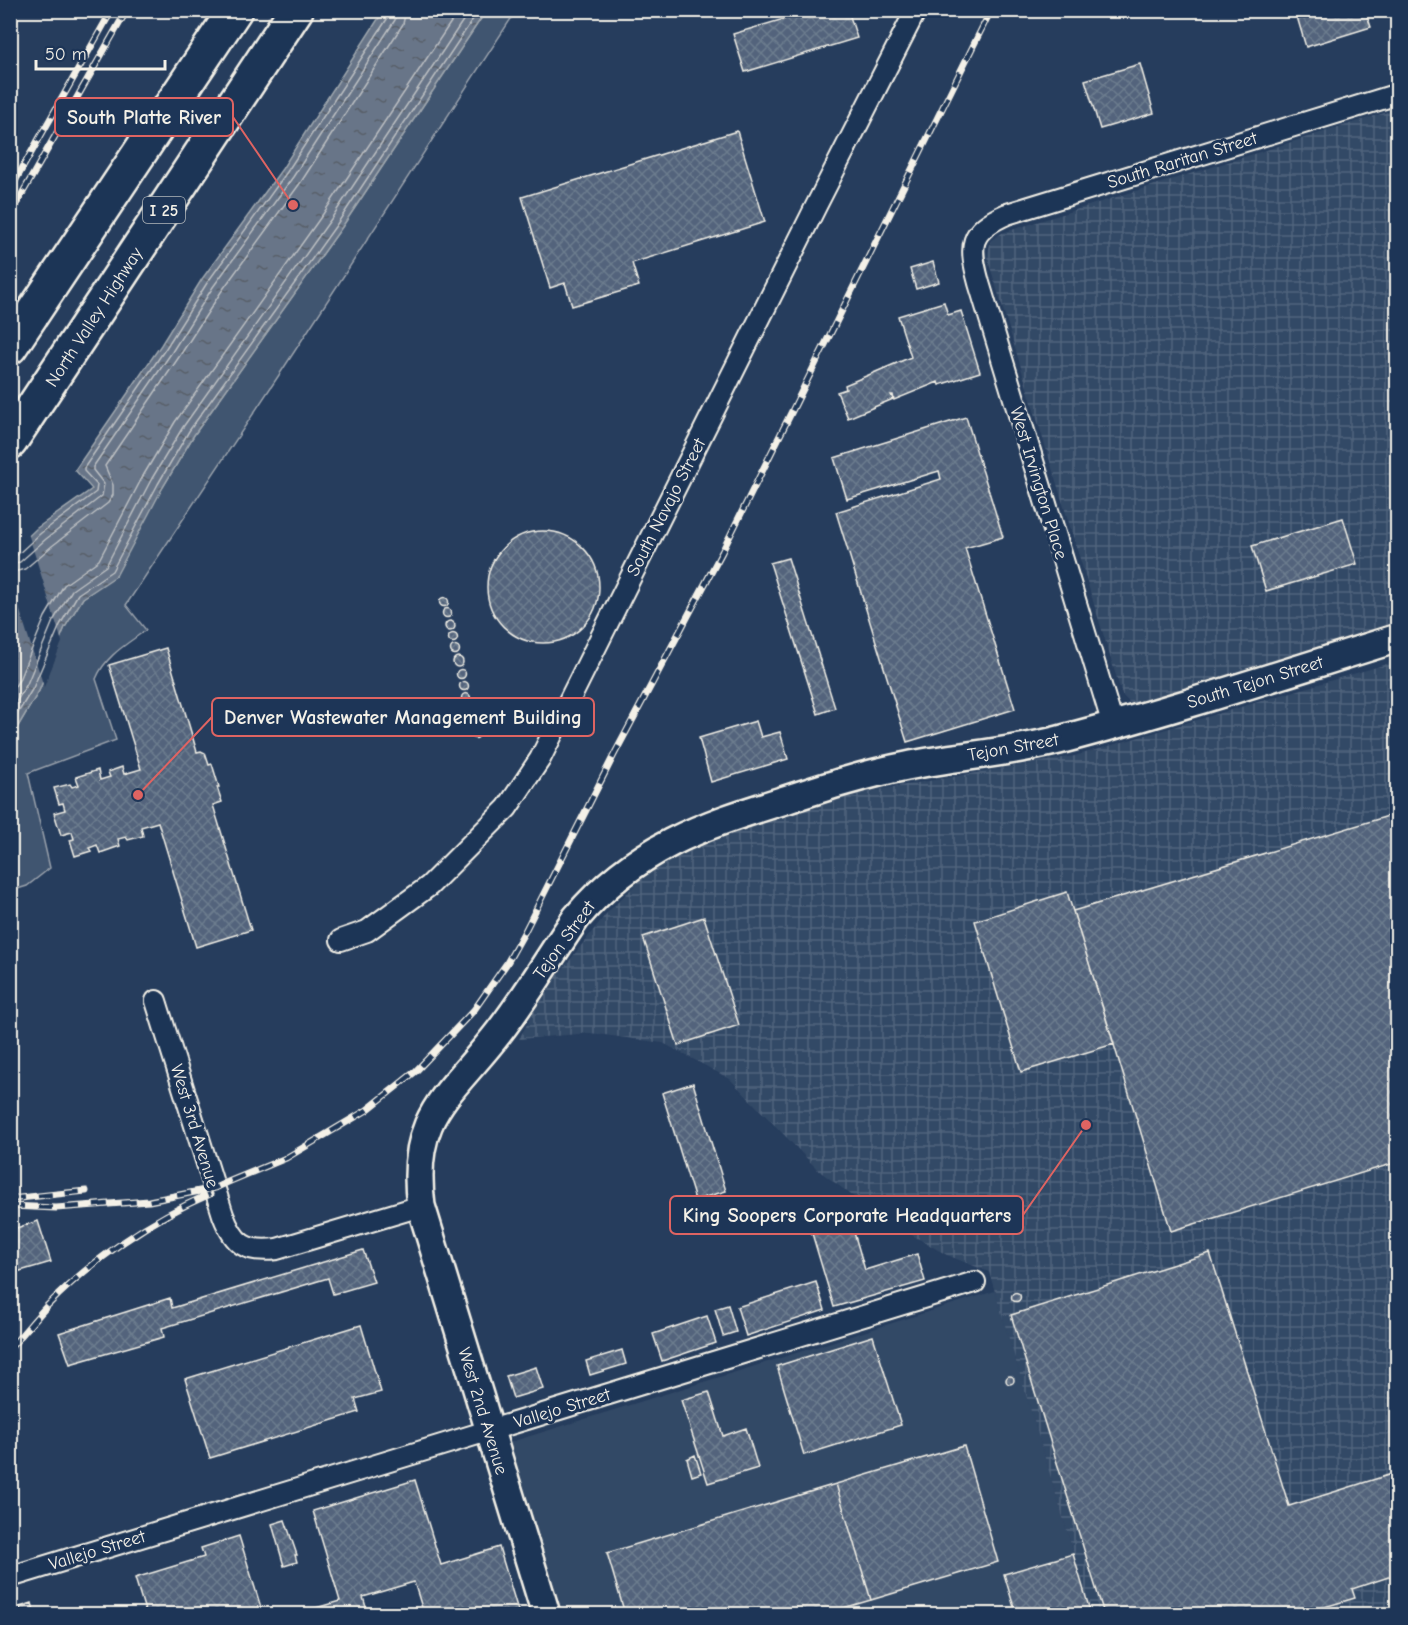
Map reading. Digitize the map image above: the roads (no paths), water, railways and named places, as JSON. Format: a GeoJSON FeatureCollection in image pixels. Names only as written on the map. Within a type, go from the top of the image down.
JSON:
{"type":"FeatureCollection","features":[{"type":"Feature","properties":{"kind":"highway","name":"I 25"},"geometry":{"type":"LineString","coordinates":[[10,347],[235,10]]}},
{"type":"Feature","properties":{"kind":"highway","name":"North Valley Highway"},"geometry":{"type":"LineString","coordinates":[[10,442],[296,10]]}},
{"type":"Feature","properties":{"kind":"highway"},"geometry":{"type":"LineString","coordinates":[[10,449],[32,411]]}},
{"type":"Feature","properties":{"kind":"street","name":"South Navajo Street"},"geometry":{"type":"LineString","coordinates":[[341,940],[367,932],[429,886],[507,808],[540,759],[916,10]]}},
{"type":"Feature","properties":{"kind":"street","name":"South Raritan Street"},"geometry":{"type":"LineString","coordinates":[[974,239],[986,224],[1007,214],[1398,94]]}},
{"type":"Feature","properties":{"kind":"street","name":"West Irvington Place"},"geometry":{"type":"LineString","coordinates":[[974,239],[972,252],[979,283],[1113,725]]}},
{"type":"Feature","properties":{"kind":"street","name":"South Tejon Street"},"geometry":{"type":"LineString","coordinates":[[1113,725],[1398,638]]}},
{"type":"Feature","properties":{"kind":"street","name":"Tejon Street"},"geometry":{"type":"LineString","coordinates":[[421,1206],[418,1161],[424,1135],[434,1110],[499,1032],[576,918],[604,887],[637,862],[672,840],[715,822],[850,779],[915,764],[1044,743],[1113,725]]}},
{"type":"Feature","properties":{"kind":"street","name":"West 3rd Avenue"},"geometry":{"type":"LineString","coordinates":[[156,1001],[223,1215],[229,1230],[244,1246],[253,1250],[277,1249],[421,1206]]}},
{"type":"Feature","properties":{"kind":"street","name":"West 2nd Avenue"},"geometry":{"type":"LineString","coordinates":[[421,1206],[546,1614]]}},
{"type":"Feature","properties":{"kind":"street","name":"Vallejo Street"},"geometry":{"type":"LineString","coordinates":[[10,1577],[975,1282]]}},
{"type":"Feature","properties":{"kind":"water"},"geometry":{"type":"Polygon","coordinates":[[[386,11],[486,11],[342,227],[194,435],[163,487],[116,576],[83,598],[65,627],[39,691],[11,738],[11,553],[37,528],[92,489],[75,470],[161,345],[202,279],[282,169],[380,16],[386,11]]]}},
{"type":"Feature","properties":{"kind":"railway"},"geometry":{"type":"LineString","coordinates":[[10,190],[112,10]]}},
{"type":"Feature","properties":{"kind":"railway"},"geometry":{"type":"LineString","coordinates":[[10,215],[127,10]]}},
{"type":"Feature","properties":{"kind":"railway"},"geometry":{"type":"LineString","coordinates":[[10,1206],[56,1208],[149,1201],[215,1188],[286,1158],[367,1110],[416,1071],[474,1010],[507,963],[525,931],[615,753],[722,552],[991,10]]}},
{"type":"Feature","properties":{"kind":"railway"},"geometry":{"type":"LineString","coordinates":[[10,1199],[86,1191]]}},
{"type":"Feature","properties":{"kind":"railway"},"geometry":{"type":"LineString","coordinates":[[10,1348],[47,1306],[103,1257],[144,1228],[210,1194]]}},
{"type":"Feature","properties":{"kind":"place","name":"South Platte River"},"geometry":{"type":"Point","coordinates":[293,205]}},
{"type":"Feature","properties":{"kind":"place","name":"Denver Wastewater Management Building"},"geometry":{"type":"Point","coordinates":[138,795]}},
{"type":"Feature","properties":{"kind":"place","name":"King Soopers Corporate Headquarters"},"geometry":{"type":"Point","coordinates":[1086,1125]}}]}
